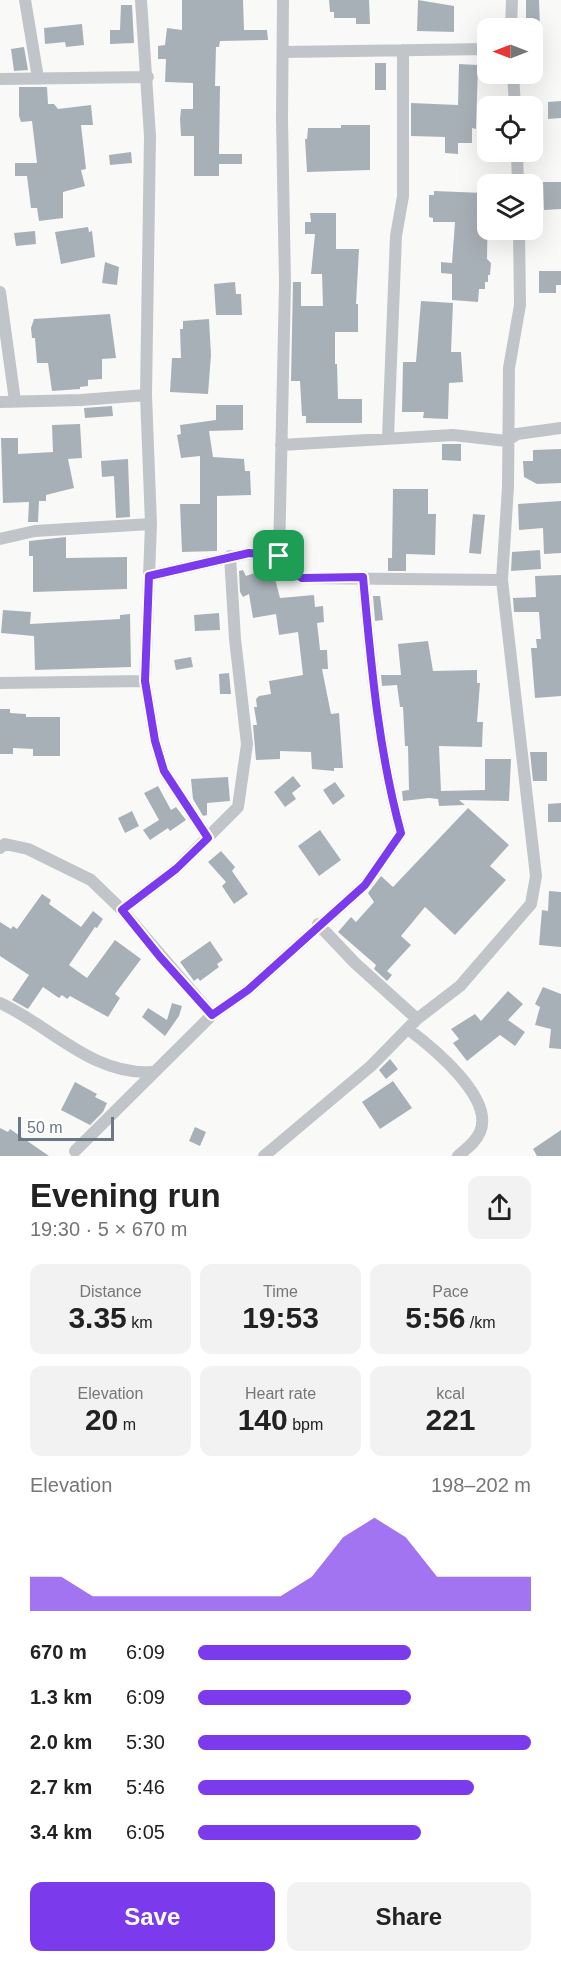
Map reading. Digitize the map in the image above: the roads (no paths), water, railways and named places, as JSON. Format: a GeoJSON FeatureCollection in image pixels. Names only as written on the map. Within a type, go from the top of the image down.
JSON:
{"type":"FeatureCollection","features":[{"type":"Feature","properties":{"kind":"street"},"geometry":{"type":"LineString","coordinates":[[25,0],[38,78]]}},
{"type":"Feature","properties":{"kind":"street"},"geometry":{"type":"LineString","coordinates":[[141,0],[148,77],[150,148],[146,395],[151,524],[145,681],[155,741],[164,771],[208,838]]}},
{"type":"Feature","properties":{"kind":"street"},"geometry":{"type":"LineString","coordinates":[[284,0],[282,118],[285,284],[279,556],[294,573],[302,578],[502,580]]}},
{"type":"Feature","properties":{"kind":"street"},"geometry":{"type":"LineString","coordinates":[[512,0],[512,18]]}},
{"type":"Feature","properties":{"kind":"street"},"geometry":{"type":"LineString","coordinates":[[284,52],[477,49]]}},
{"type":"Feature","properties":{"kind":"street"},"geometry":{"type":"LineString","coordinates":[[388,437],[396,236],[404,196],[404,50]]}},
{"type":"Feature","properties":{"kind":"street"},"geometry":{"type":"LineString","coordinates":[[0,79],[148,77]]}},
{"type":"Feature","properties":{"kind":"street"},"geometry":{"type":"LineString","coordinates":[[264,1156],[371,1066],[417,1019],[460,986],[531,904],[536,876],[502,580],[508,487],[509,368],[520,305],[519,240]]}},
{"type":"Feature","properties":{"kind":"street"},"geometry":{"type":"LineString","coordinates":[[0,292],[15,401]]}},
{"type":"Feature","properties":{"kind":"street"},"geometry":{"type":"LineString","coordinates":[[0,402],[81,400],[146,395]]}},
{"type":"Feature","properties":{"kind":"street"},"geometry":{"type":"LineString","coordinates":[[281,445],[453,435],[507,441],[517,434],[561,428]]}},
{"type":"Feature","properties":{"kind":"street"},"geometry":{"type":"LineString","coordinates":[[0,539],[35,531],[151,524]]}},
{"type":"Feature","properties":{"kind":"street"},"geometry":{"type":"LineString","coordinates":[[149,576],[249,553],[279,556]]}},
{"type":"Feature","properties":{"kind":"street"},"geometry":{"type":"LineString","coordinates":[[122,910],[176,869],[238,807],[247,744],[235,639],[230,556]]}},
{"type":"Feature","properties":{"kind":"street"},"geometry":{"type":"LineString","coordinates":[[75,1150],[212,1015],[248,990],[318,924],[365,885],[401,833],[391,796],[376,708],[363,577]]}},
{"type":"Feature","properties":{"kind":"street"},"geometry":{"type":"LineString","coordinates":[[0,683],[145,681]]}},
{"type":"Feature","properties":{"kind":"street"},"geometry":{"type":"LineString","coordinates":[[0,848],[5,844],[28,849],[91,880],[122,910],[212,1015]]}},
{"type":"Feature","properties":{"kind":"street"},"geometry":{"type":"LineString","coordinates":[[318,924],[355,963],[417,1019]]}},
{"type":"Feature","properties":{"kind":"street"},"geometry":{"type":"LineString","coordinates":[[0,1003],[83,1056],[134,1073],[152,1072]]}},
{"type":"Feature","properties":{"kind":"street"},"geometry":{"type":"LineString","coordinates":[[408,1029],[437,1051],[465,1082],[483,1115],[480,1131],[458,1156]]}}]}
